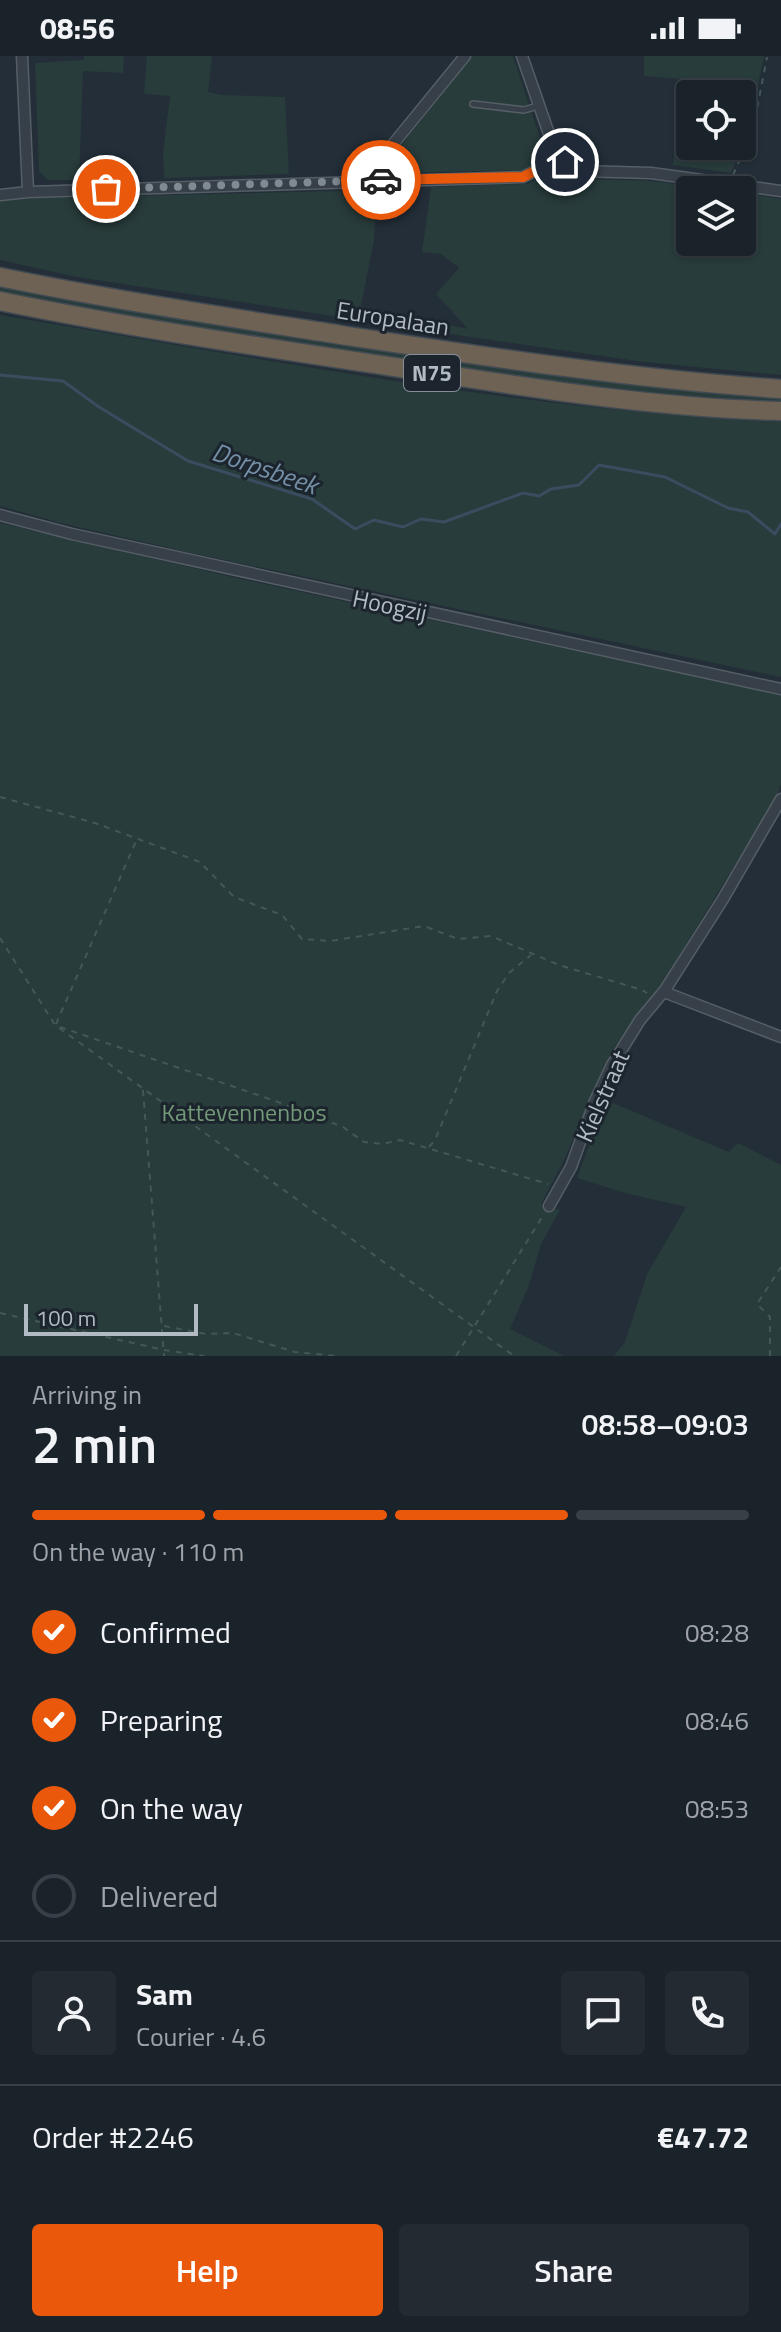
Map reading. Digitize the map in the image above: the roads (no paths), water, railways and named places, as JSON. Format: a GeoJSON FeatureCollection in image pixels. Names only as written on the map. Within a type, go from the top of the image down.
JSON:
{"type":"FeatureCollection","features":[{"type":"Feature","properties":{"kind":"highway","name":"Europalaan"},"geometry":{"type":"LineString","coordinates":[[0,277],[93,296],[484,357],[684,382],[781,389]]}},
{"type":"Feature","properties":{"kind":"highway","name":"Europalaan"},"geometry":{"type":"LineString","coordinates":[[0,301],[90,319],[566,393],[781,411]]}},
{"type":"Feature","properties":{"kind":"street"},"geometry":{"type":"LineString","coordinates":[[22,56],[28,192]]}},
{"type":"Feature","properties":{"kind":"street"},"geometry":{"type":"LineString","coordinates":[[373,180],[376,167],[385,154],[465,56]]}},
{"type":"Feature","properties":{"kind":"street"},"geometry":{"type":"LineString","coordinates":[[522,56],[556,154],[579,171],[651,173],[781,191]]}},
{"type":"Feature","properties":{"kind":"street"},"geometry":{"type":"LineString","coordinates":[[0,195],[523,177],[541,168],[556,154]]}},
{"type":"Feature","properties":{"kind":"street","name":"Hoogzij"},"geometry":{"type":"LineString","coordinates":[[0,515],[358,598],[781,689]]}},
{"type":"Feature","properties":{"kind":"street","name":"Kielstraat"},"geometry":{"type":"LineString","coordinates":[[549,1206],[571,1167],[612,1065],[640,1020],[664,992],[781,799]]}},
{"type":"Feature","properties":{"kind":"street"},"geometry":{"type":"LineString","coordinates":[[664,992],[781,1037]]}},
{"type":"Feature","properties":{"kind":"lane"},"geometry":{"type":"LineString","coordinates":[[473,104],[524,110],[538,106]]}},
{"type":"Feature","properties":{"kind":"waterway","name":"Dorpsbeek"},"geometry":{"type":"LineString","coordinates":[[0,375],[63,381],[99,407],[188,461],[312,499],[355,529],[374,520],[403,527],[421,519],[444,522],[523,493],[539,496],[551,489],[579,485],[599,465],[665,477],[728,508],[748,512],[775,534],[781,524]]}},
{"type":"Feature","properties":{"kind":"park label","name":"Kattevennenbos"},"geometry":{"type":"Point","coordinates":[244,1112]}}]}
